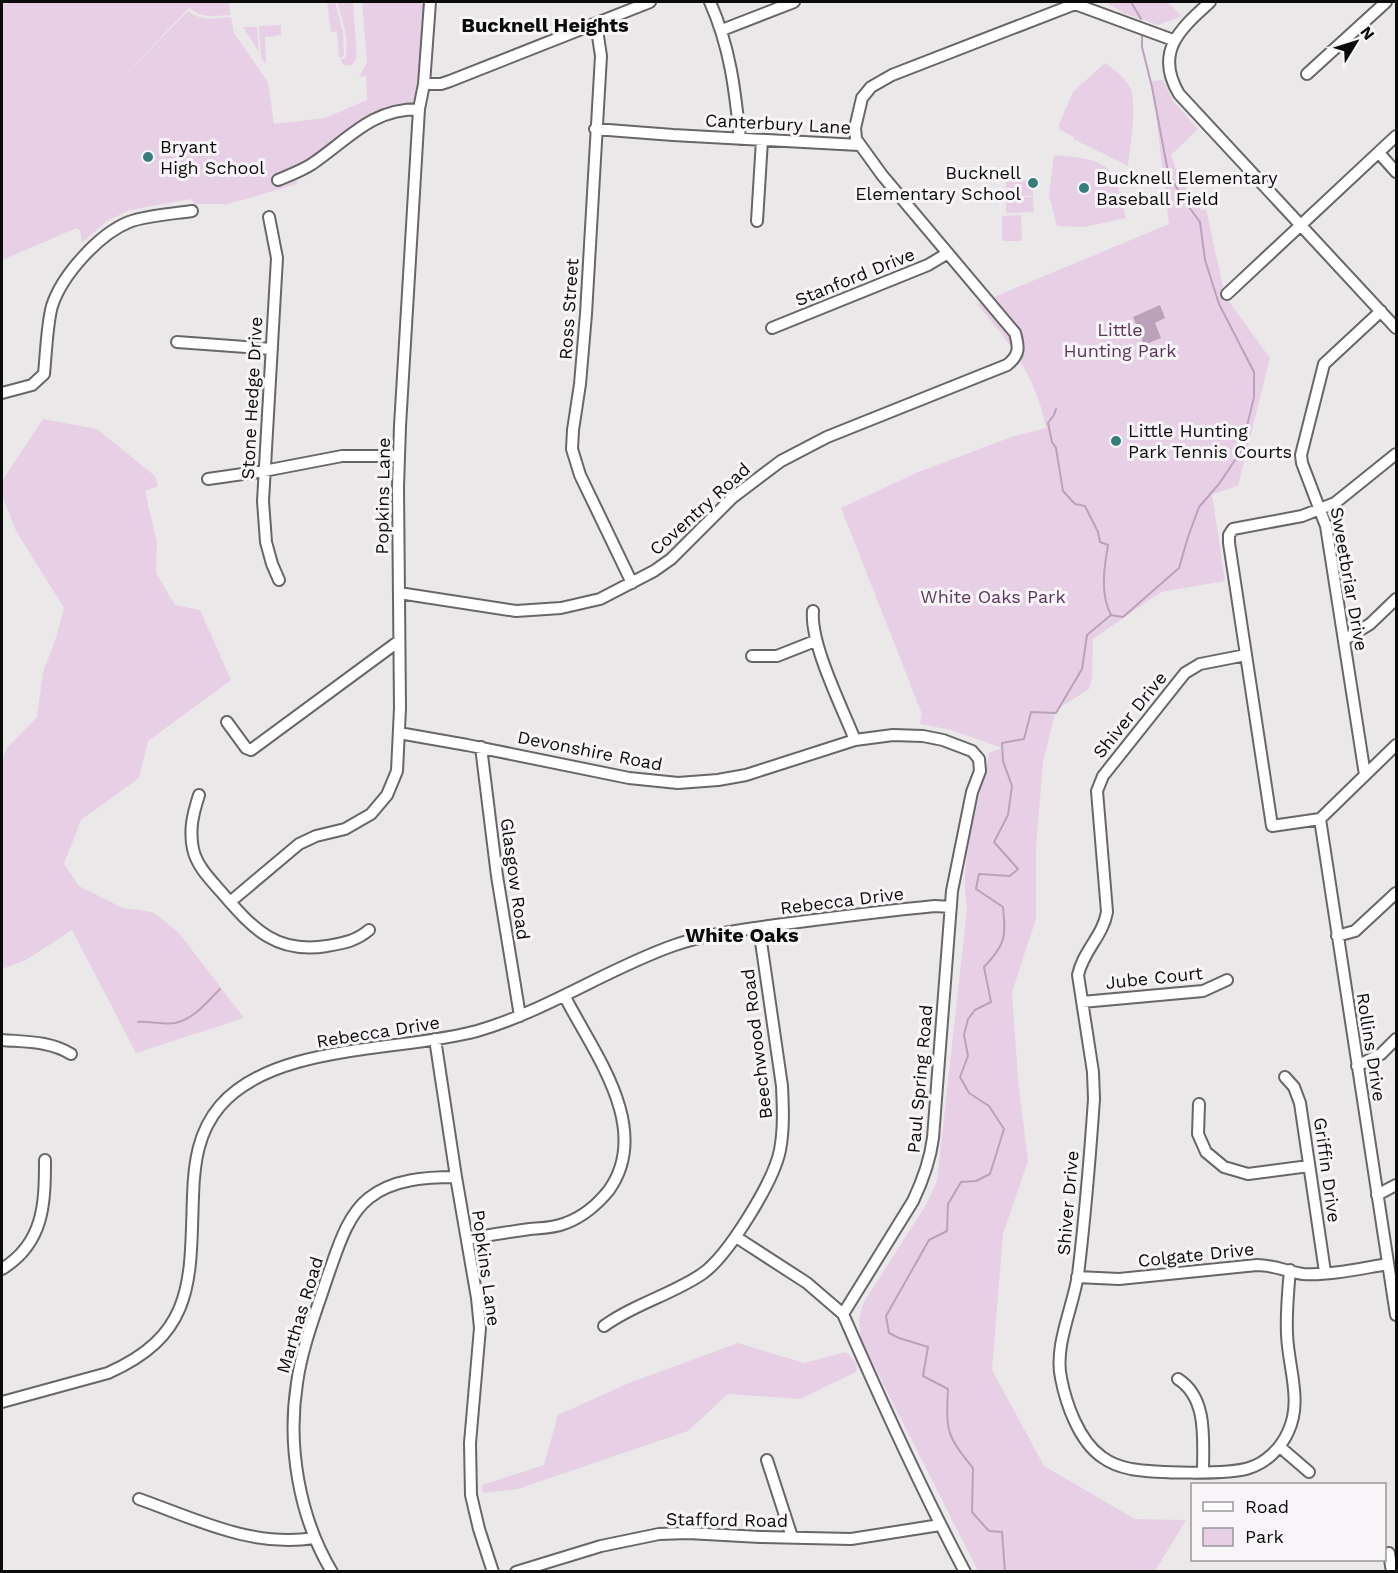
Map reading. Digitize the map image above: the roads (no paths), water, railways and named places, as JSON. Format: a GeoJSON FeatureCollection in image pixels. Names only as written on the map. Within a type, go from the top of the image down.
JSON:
{"type":"FeatureCollection","features":[{"type":"Feature","properties":{"kind":"street","name":"Popkins Lane"},"geometry":{"type":"LineString","coordinates":[[230,902],[299,843],[345,829],[364,819],[387,795],[395,778],[399,734],[399,456],[419,109],[424,84],[430,2]]}},
{"type":"Feature","properties":{"kind":"street"},"geometry":{"type":"LineString","coordinates":[[424,84],[441,84],[450,81],[648,2]]}},
{"type":"Feature","properties":{"kind":"street"},"geometry":{"type":"LineString","coordinates":[[710,2],[722,30],[728,52],[740,139]]}},
{"type":"Feature","properties":{"kind":"street"},"geometry":{"type":"LineString","coordinates":[[722,30],[794,2]]}},
{"type":"Feature","properties":{"kind":"street"},"geometry":{"type":"LineString","coordinates":[[1210,2],[1185,24],[1173,40],[1169,60],[1170,74],[1179,94],[1396,328]]}},
{"type":"Feature","properties":{"kind":"street"},"geometry":{"type":"LineString","coordinates":[[1308,74],[1386,2]]}},
{"type":"Feature","properties":{"kind":"street"},"geometry":{"type":"LineString","coordinates":[[859,145],[855,134],[860,104],[866,92],[878,82],[1071,4],[1093,5],[1173,40]]}},
{"type":"Feature","properties":{"kind":"street","name":"Ross Street"},"geometry":{"type":"LineString","coordinates":[[596,23],[601,56],[586,314],[572,450],[580,476],[632,583]]}},
{"type":"Feature","properties":{"kind":"street"},"geometry":{"type":"LineString","coordinates":[[278,180],[310,165],[375,118],[395,111],[419,109]]}},
{"type":"Feature","properties":{"kind":"street","name":"Canterbury Lane"},"geometry":{"type":"LineString","coordinates":[[596,129],[859,145],[882,176],[1015,333]]}},
{"type":"Feature","properties":{"kind":"street"},"geometry":{"type":"LineString","coordinates":[[1227,294],[1396,136]]}},
{"type":"Feature","properties":{"kind":"street"},"geometry":{"type":"LineString","coordinates":[[757,221],[762,140]]}},
{"type":"Feature","properties":{"kind":"street"},"geometry":{"type":"LineString","coordinates":[[1379,153],[1396,172]]}},
{"type":"Feature","properties":{"kind":"street"},"geometry":{"type":"LineString","coordinates":[[2,393],[32,385],[44,374],[52,307],[60,289],[93,246],[109,233],[129,222],[192,211]]}},
{"type":"Feature","properties":{"kind":"street","name":"Stone Hedge Drive"},"geometry":{"type":"LineString","coordinates":[[269,217],[277,258],[264,471],[264,526],[272,564],[279,580]]}},
{"type":"Feature","properties":{"kind":"street","name":"Stanford Drive"},"geometry":{"type":"LineString","coordinates":[[772,328],[928,265],[948,253]]}},
{"type":"Feature","properties":{"kind":"street","name":"Sweetbriar Drive"},"geometry":{"type":"LineString","coordinates":[[1365,775],[1326,526],[1301,455],[1321,370],[1327,360],[1381,311]]}},
{"type":"Feature","properties":{"kind":"street","name":"Coventry Road"},"geometry":{"type":"LineString","coordinates":[[399,593],[435,597],[500,610],[533,611],[587,603],[612,594],[671,559],[732,498],[781,461],[827,437],[1007,365],[1017,356],[1019,348],[1015,333]]}},
{"type":"Feature","properties":{"kind":"street"},"geometry":{"type":"LineString","coordinates":[[177,342],[272,349]]}},
{"type":"Feature","properties":{"kind":"street"},"geometry":{"type":"LineString","coordinates":[[1396,454],[1339,500],[1302,516],[1233,529],[1229,535],[1272,826],[1320,819],[1396,745]]}},
{"type":"Feature","properties":{"kind":"street"},"geometry":{"type":"LineString","coordinates":[[208,479],[342,456],[399,456]]}},
{"type":"Feature","properties":{"kind":"street"},"geometry":{"type":"LineString","coordinates":[[1344,640],[1370,624],[1396,598]]}},
{"type":"Feature","properties":{"kind":"street"},"geometry":{"type":"LineString","coordinates":[[813,611],[815,641],[855,740]]}},
{"type":"Feature","properties":{"kind":"street"},"geometry":{"type":"LineString","coordinates":[[227,722],[246,748],[251,750],[399,641]]}},
{"type":"Feature","properties":{"kind":"street"},"geometry":{"type":"LineString","coordinates":[[752,656],[777,656],[815,641]]}},
{"type":"Feature","properties":{"kind":"street","name":"Shiver Drive"},"geometry":{"type":"LineString","coordinates":[[1246,656],[1200,664],[1185,674],[1101,779],[1097,798],[1107,912],[1102,931],[1085,954],[1078,975],[1093,1072],[1094,1098],[1077,1276],[1060,1352],[1059,1367],[1062,1385],[1081,1434],[1103,1458],[1122,1467],[1138,1470],[1236,1472],[1262,1462],[1280,1448]]}},
{"type":"Feature","properties":{"kind":"street","name":"Devonshire Road"},"geometry":{"type":"LineString","coordinates":[[399,734],[481,747],[629,778],[660,782],[692,783],[746,775],[855,740],[893,735],[923,736],[962,746],[972,751],[979,759]]}},
{"type":"Feature","properties":{"kind":"street","name":"Glasgow Road"},"geometry":{"type":"LineString","coordinates":[[481,747],[497,876],[520,1016]]}},
{"type":"Feature","properties":{"kind":"street","name":"Paul Spring Road"},"geometry":{"type":"LineString","coordinates":[[843,1314],[913,1201],[929,1161],[933,1138],[951,907],[957,864],[972,792],[980,771],[979,759]]}},
{"type":"Feature","properties":{"kind":"street"},"geometry":{"type":"LineString","coordinates":[[199,795],[191,821],[193,850],[203,870],[260,933],[294,946],[317,947],[348,943],[362,937],[369,930]]}},
{"type":"Feature","properties":{"kind":"street","name":"Rollins Drive"},"geometry":{"type":"LineString","coordinates":[[1320,819],[1396,1315]]}},
{"type":"Feature","properties":{"kind":"street"},"geometry":{"type":"LineString","coordinates":[[1337,936],[1355,931],[1396,892]]}},
{"type":"Feature","properties":{"kind":"street","name":"Rebecca Drive"},"geometry":{"type":"LineString","coordinates":[[2,1402],[108,1373],[149,1348],[170,1325],[182,1303],[189,1282],[194,1175],[199,1146],[213,1116],[238,1089],[260,1076],[287,1066],[341,1054],[476,1031],[565,997],[636,961],[672,946],[709,935],[901,909],[951,907]]}},
{"type":"Feature","properties":{"kind":"street","name":"Beechwood Road"},"geometry":{"type":"LineString","coordinates":[[604,1326],[629,1310],[703,1273],[736,1237],[773,1172],[780,1152],[783,1131],[782,1086],[759,928]]}},
{"type":"Feature","properties":{"kind":"street","name":"Jube Court"},"geometry":{"type":"LineString","coordinates":[[1082,1002],[1203,991],[1227,980]]}},
{"type":"Feature","properties":{"kind":"street"},"geometry":{"type":"LineString","coordinates":[[467,1239],[551,1228],[568,1222],[588,1211],[601,1200],[621,1167],[625,1138],[619,1106],[597,1055],[565,997]]}},
{"type":"Feature","properties":{"kind":"street","name":"Popkins Lane"},"geometry":{"type":"LineString","coordinates":[[435,1039],[480,1328],[470,1443],[471,1495],[479,1529],[494,1572]]}},
{"type":"Feature","properties":{"kind":"street"},"geometry":{"type":"LineString","coordinates":[[1357,1066],[1381,1054],[1396,1039]]}},
{"type":"Feature","properties":{"kind":"street"},"geometry":{"type":"LineString","coordinates":[[2,1040],[47,1044],[71,1054]]}},
{"type":"Feature","properties":{"kind":"street","name":"Griffin Drive"},"geometry":{"type":"LineString","coordinates":[[1285,1077],[1294,1087],[1299,1098],[1325,1272]]}},
{"type":"Feature","properties":{"kind":"street"},"geometry":{"type":"LineString","coordinates":[[1199,1104],[1197,1128],[1200,1140],[1206,1152],[1224,1167],[1248,1174],[1309,1166]]}},
{"type":"Feature","properties":{"kind":"street"},"geometry":{"type":"LineString","coordinates":[[2,1269],[20,1254],[39,1225],[45,1196],[45,1160]]}},
{"type":"Feature","properties":{"kind":"street","name":"Marthas Road"},"geometry":{"type":"LineString","coordinates":[[332,1572],[314,1538],[297,1470],[294,1406],[302,1356],[337,1250],[356,1212],[376,1193],[393,1185],[414,1180],[456,1177]]}},
{"type":"Feature","properties":{"kind":"street"},"geometry":{"type":"LineString","coordinates":[[1377,1195],[1396,1185]]}},
{"type":"Feature","properties":{"kind":"street"},"geometry":{"type":"LineString","coordinates":[[736,1237],[807,1283],[843,1314],[864,1366],[965,1572]]}},
{"type":"Feature","properties":{"kind":"street","name":"Colgate Drive"},"geometry":{"type":"LineString","coordinates":[[1077,1276],[1119,1279],[1257,1265],[1270,1265],[1304,1274],[1388,1264]]}},
{"type":"Feature","properties":{"kind":"street"},"geometry":{"type":"LineString","coordinates":[[1290,1270],[1287,1334],[1295,1409],[1288,1434],[1280,1448],[1309,1472]]}},
{"type":"Feature","properties":{"kind":"street"},"geometry":{"type":"LineString","coordinates":[[1178,1379],[1190,1388],[1198,1407],[1203,1434],[1203,1472]]}},
{"type":"Feature","properties":{"kind":"street"},"geometry":{"type":"LineString","coordinates":[[767,1460],[792,1537]]}},
{"type":"Feature","properties":{"kind":"street"},"geometry":{"type":"LineString","coordinates":[[139,1499],[241,1535],[284,1540],[314,1538]]}},
{"type":"Feature","properties":{"kind":"street","name":"Stafford Road"},"geometry":{"type":"LineString","coordinates":[[516,1572],[601,1546],[659,1534],[851,1539],[940,1525]]}},
{"type":"Feature","properties":{"kind":"street"},"geometry":{"type":"LineString","coordinates":[[1389,1553],[1392,1572]]}},
{"type":"Feature","properties":{"kind":"waterway"},"geometry":{"type":"LineString","coordinates":[[1131,2],[1141,19]]}},
{"type":"Feature","properties":{"kind":"waterway"},"geometry":{"type":"LineString","coordinates":[[1005,1572],[1002,1532],[989,1531],[972,1512],[973,1468],[957,1448],[950,1432],[947,1414],[948,1389],[923,1376],[928,1347],[889,1333],[886,1316],[929,1240],[947,1231],[948,1204],[961,1182],[976,1181],[990,1174],[1004,1129],[989,1106],[969,1093],[960,1077],[968,1056],[964,1035],[968,1019],[975,1010],[991,1002],[984,967],[997,952],[1004,933],[1003,907],[976,889],[979,874],[1010,876],[1018,869],[994,842],[1008,815],[1012,786],[1003,761],[1002,743],[1024,739],[1031,712],[1056,713],[1082,669],[1087,635],[1111,615],[1123,617],[1179,568],[1199,507],[1219,484],[1241,451],[1254,397],[1254,372],[1219,304],[1205,260],[1200,222],[1183,199],[1168,172],[1142,47],[1142,36]]}},
{"type":"Feature","properties":{"kind":"waterway"},"geometry":{"type":"LineString","coordinates":[[1056,409],[1048,423],[1052,442],[1056,448],[1063,491],[1075,504],[1085,506],[1098,532],[1100,542],[1108,545],[1104,590],[1111,615]]}},
{"type":"Feature","properties":{"kind":"waterway"},"geometry":{"type":"LineString","coordinates":[[138,1022],[175,1023],[182,1021],[200,1009],[220,989]]}},
{"type":"Feature","properties":{"kind":"place","name":"Bryant High School"},"geometry":{"type":"Point","coordinates":[148,157]}},
{"type":"Feature","properties":{"kind":"place","name":"Bucknell Elementary School"},"geometry":{"type":"Point","coordinates":[1033,183]}},
{"type":"Feature","properties":{"kind":"place","name":"Bucknell Elementary Baseball Field"},"geometry":{"type":"Point","coordinates":[1084,188]}},
{"type":"Feature","properties":{"kind":"place","name":"Little Hunting Park Tennis Courts"},"geometry":{"type":"Point","coordinates":[1116,441]}},
{"type":"Feature","properties":{"kind":"district","name":"Bucknell Heights"},"geometry":{"type":"Point","coordinates":[545,25]}},
{"type":"Feature","properties":{"kind":"district","name":"White Oaks"},"geometry":{"type":"Point","coordinates":[742,935]}},
{"type":"Feature","properties":{"kind":"park label","name":"Little Hunting Park"},"geometry":{"type":"Point","coordinates":[1120,340]}},
{"type":"Feature","properties":{"kind":"park label","name":"White Oaks Park"},"geometry":{"type":"Point","coordinates":[993,597]}}]}
